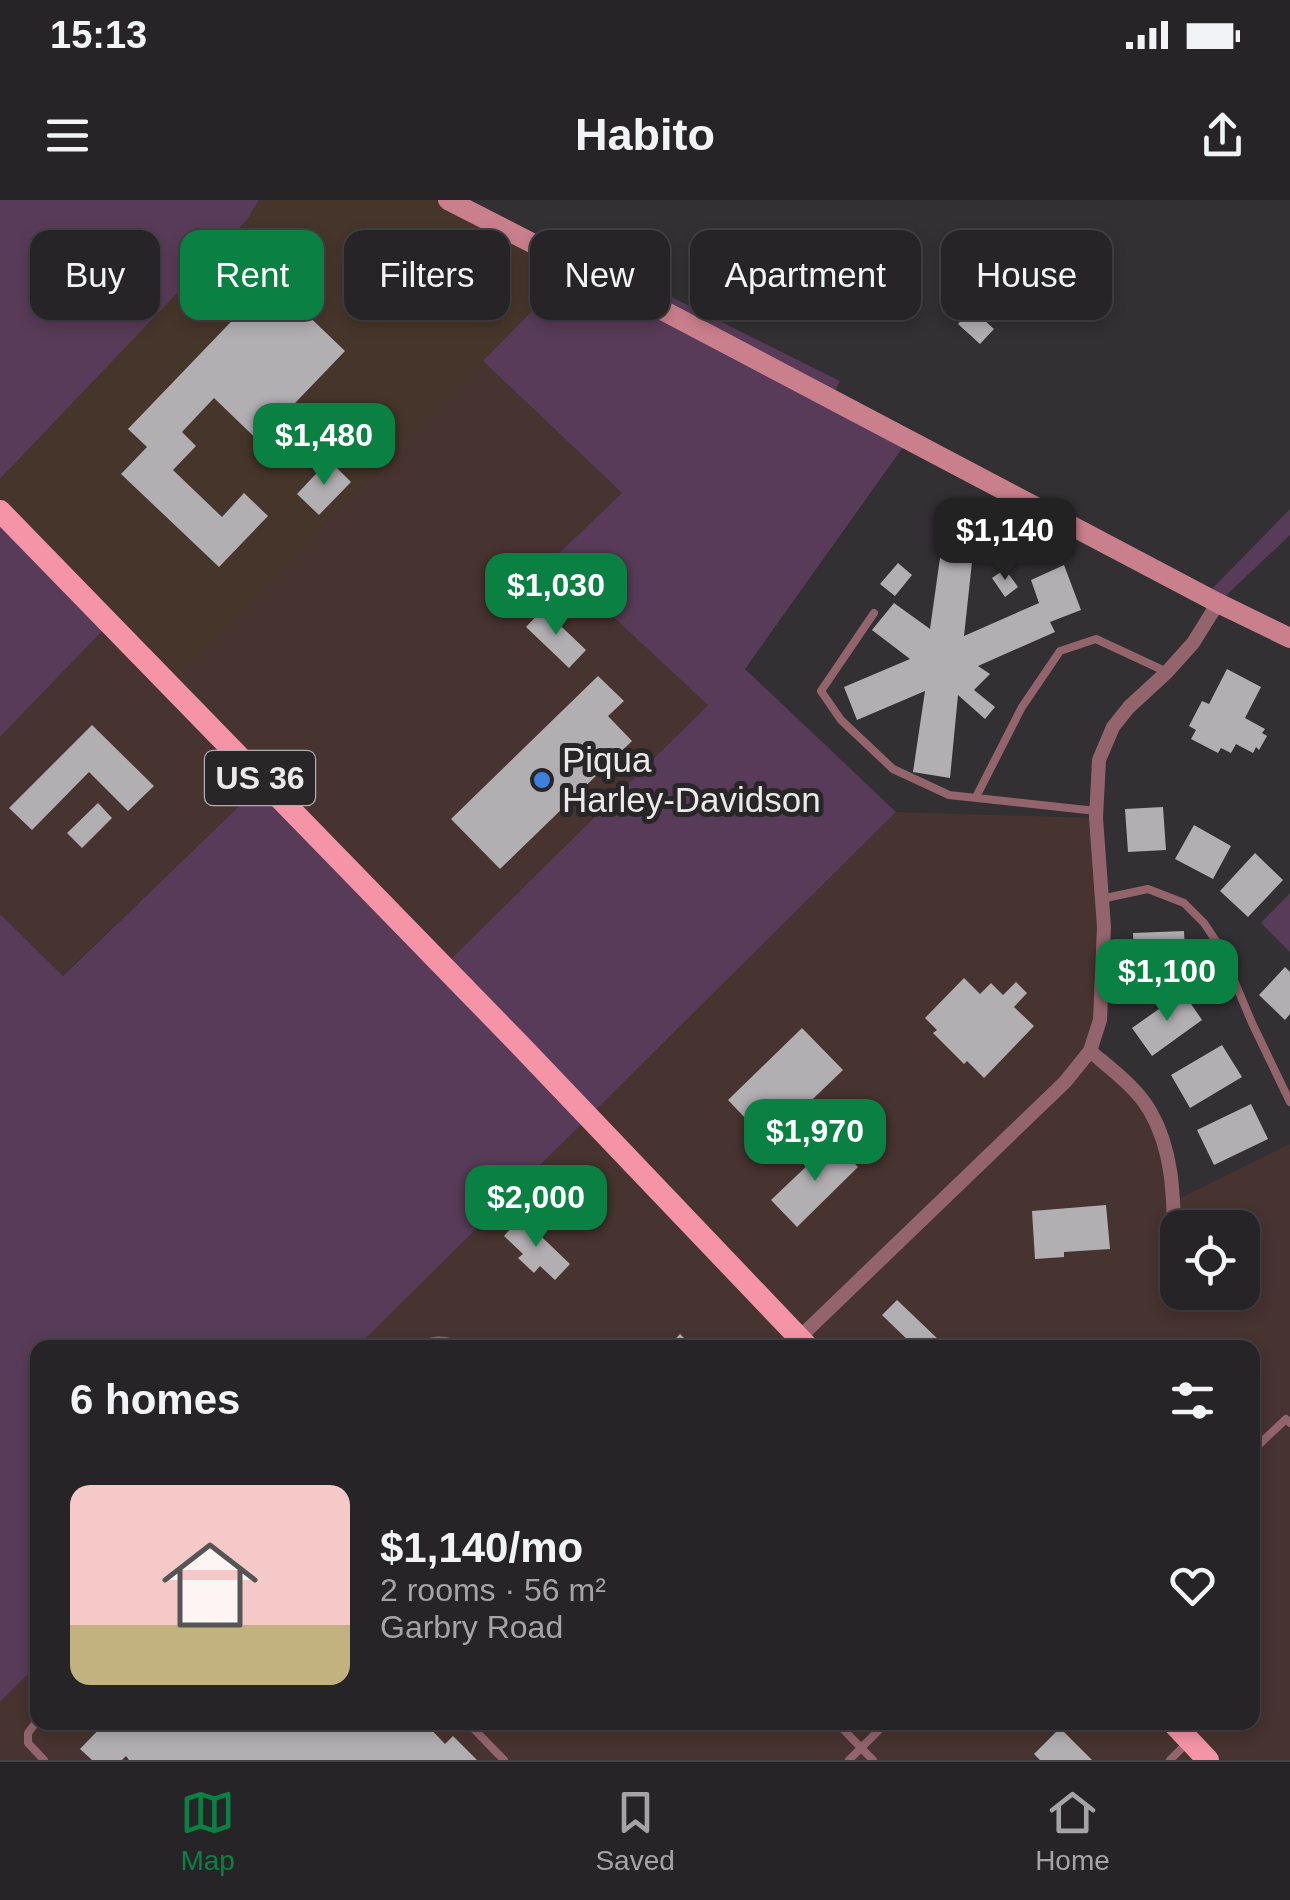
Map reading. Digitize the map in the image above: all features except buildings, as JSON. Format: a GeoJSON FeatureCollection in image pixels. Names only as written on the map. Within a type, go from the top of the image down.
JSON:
{"type":"FeatureCollection","features":[{"type":"Feature","properties":{"kind":"main road","name":"US 36"},"geometry":{"type":"LineString","coordinates":[[0,511],[520,1045],[795,1340]]}},
{"type":"Feature","properties":{"kind":"main road"},"geometry":{"type":"LineString","coordinates":[[1180,1730],[1208,1760]]}},
{"type":"Feature","properties":{"kind":"street"},"geometry":{"type":"LineString","coordinates":[[448,200],[1218,604],[1290,638]]}},
{"type":"Feature","properties":{"kind":"street"},"geometry":{"type":"LineString","coordinates":[[803,1340],[1065,1082],[1090,1051],[1100,1020],[1104,927],[1096,812],[1098,760],[1113,727],[1128,707],[1193,642],[1218,604]]}},
{"type":"Feature","properties":{"kind":"street"},"geometry":{"type":"LineString","coordinates":[[1090,1051],[1150,1109],[1166,1145],[1173,1210]]}},
{"type":"Feature","properties":{"kind":"lane"},"geometry":{"type":"LineString","coordinates":[[874,613],[822,691],[841,720],[893,769],[949,795],[1096,812]]}},
{"type":"Feature","properties":{"kind":"lane"},"geometry":{"type":"LineString","coordinates":[[976,798],[1022,707],[1060,651],[1096,639],[1166,672]]}},
{"type":"Feature","properties":{"kind":"lane"},"geometry":{"type":"LineString","coordinates":[[1101,899],[1148,889],[1184,904],[1204,923],[1220,948],[1290,1102]]}},
{"type":"Feature","properties":{"kind":"lane"},"geometry":{"type":"LineString","coordinates":[[1260,1443],[1286,1419],[1290,1423]]}},
{"type":"Feature","properties":{"kind":"lane"},"geometry":{"type":"LineString","coordinates":[[30,1730],[28,1743],[44,1760]]}},
{"type":"Feature","properties":{"kind":"lane"},"geometry":{"type":"LineString","coordinates":[[475,1730],[504,1760]]}},
{"type":"Feature","properties":{"kind":"lane"},"geometry":{"type":"LineString","coordinates":[[844,1730],[873,1760]]}},
{"type":"Feature","properties":{"kind":"lane"},"geometry":{"type":"LineString","coordinates":[[849,1760],[879,1730]]}},
{"type":"Feature","properties":{"kind":"lane"},"geometry":{"type":"LineString","coordinates":[[1170,1760],[1190,1741]]}},
{"type":"Feature","properties":{"kind":"shaded area"},"geometry":{"type":"Polygon","coordinates":[[[0,200],[259,200],[237,230],[180,230],[180,290],[160,311],[160,230],[30,230],[30,320],[152,320],[0,479],[0,200]]]}},
{"type":"Feature","properties":{"kind":"shaded area"},"geometry":{"type":"Polygon","coordinates":[[[259,200],[448,200],[506,230],[344,230],[344,320],[510,320],[510,232],[530,242],[530,313],[169,684],[0,511],[0,479],[152,320],[160,320],[160,311],[180,290],[180,320],[324,320],[324,230],[237,230],[259,200]]]}},
{"type":"Feature","properties":{"kind":"shaded area"},"geometry":{"type":"Polygon","coordinates":[[[670,296],[690,306],[690,320],[718,320],[840,381],[831,398],[908,440],[745,669],[896,812],[364,1340],[30,1340],[30,1672],[0,1702],[0,914],[63,976],[264,782],[444,966],[708,705],[552,560],[622,493],[483,361],[530,313],[530,320],[670,320],[670,296]]]}},
{"type":"Feature","properties":{"kind":"shaded area"},"geometry":{"type":"Polygon","coordinates":[[[483,361],[622,493],[553,560],[708,705],[443,967],[264,782],[62,976],[0,914],[0,737],[110,623],[169,683],[483,361]]]}},
{"type":"Feature","properties":{"kind":"shaded area"},"geometry":{"type":"Polygon","coordinates":[[[1290,509],[1290,535],[1218,603],[1205,596],[1290,509]]]}},
{"type":"Feature","properties":{"kind":"shaded area"},"geometry":{"type":"Polygon","coordinates":[[[0,511],[110,623],[0,737],[0,511]]]}},
{"type":"Feature","properties":{"kind":"shaded area"},"geometry":{"type":"Polygon","coordinates":[[[896,812],[1096,818],[1104,927],[1090,1051],[1150,1109],[1174,1201],[1290,1144],[1290,1760],[0,1760],[0,1702],[30,1672],[30,1730],[1260,1730],[1260,1340],[364,1340],[896,812]]]}},
{"type":"Feature","properties":{"kind":"shaded area"},"geometry":{"type":"Polygon","coordinates":[[[1290,893],[1290,952],[1261,923],[1290,893]]]}},
{"type":"Feature","properties":{"kind":"place","name":"Piqua Harley-Davidson"},"geometry":{"type":"Point","coordinates":[542,780]}}]}
